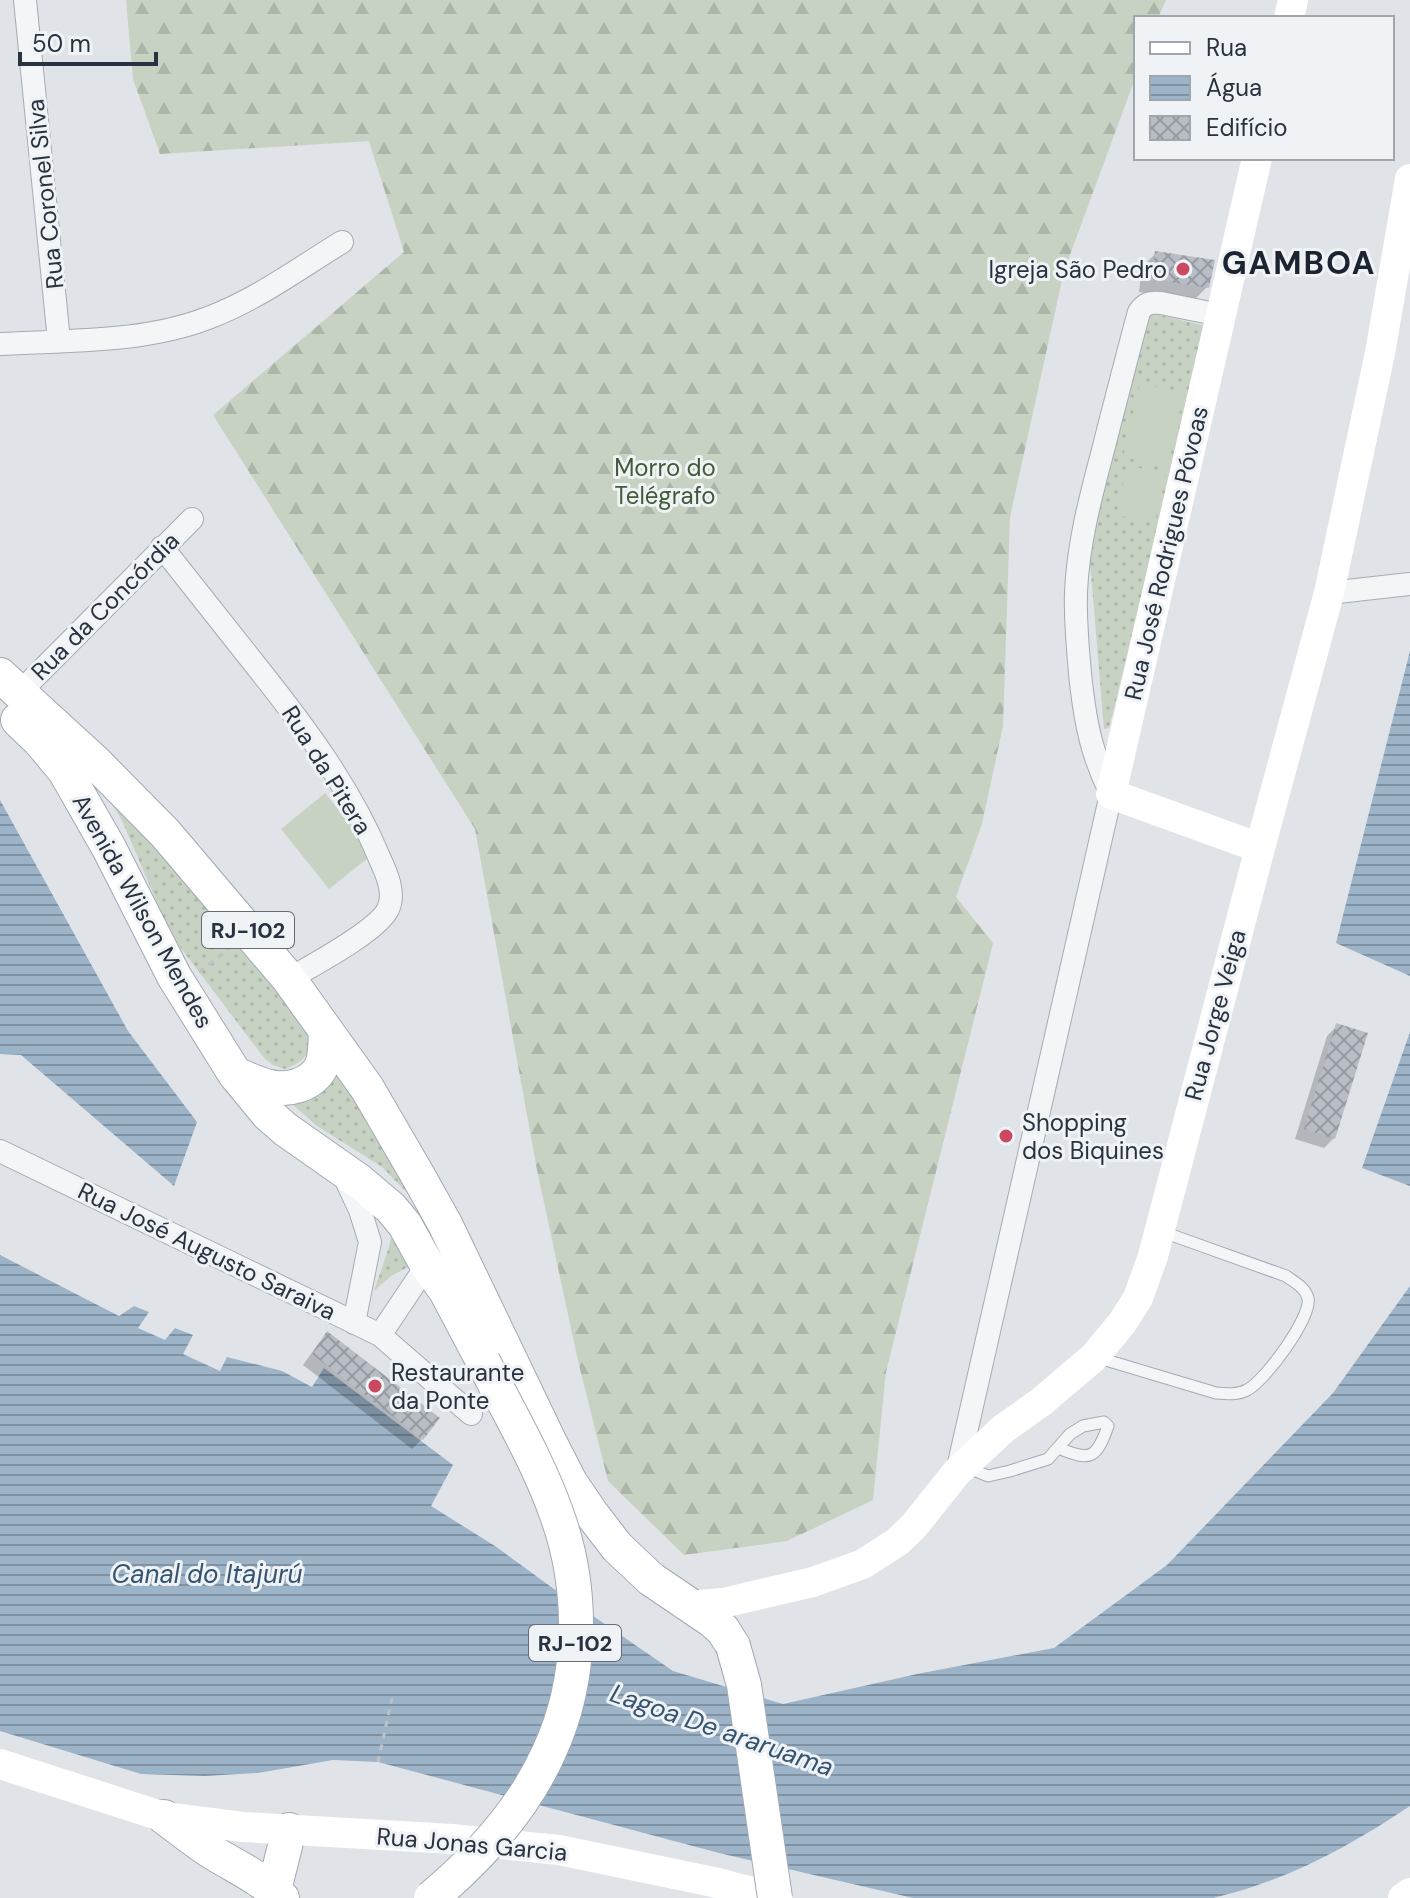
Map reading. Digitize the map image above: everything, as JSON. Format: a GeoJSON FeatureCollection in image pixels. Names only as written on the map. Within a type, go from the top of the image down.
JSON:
{"type":"FeatureCollection","features":[{"type":"Feature","properties":{"kind":"main road","name":"Rua José Rodrigues Póvoas"},"geometry":{"type":"LineString","coordinates":[[1111,794],[1257,160]]}},
{"type":"Feature","properties":{"kind":"main road","name":"Rua Jorge Veiga"},"geometry":{"type":"LineString","coordinates":[[689,1606],[777,1592],[840,1573],[881,1554],[913,1527],[960,1469],[1003,1429],[1062,1386],[1094,1357],[1138,1298],[1160,1231],[1329,593],[1380,353],[1410,179]]}},
{"type":"Feature","properties":{"kind":"main road","name":"Avenida Wilson Mendes"},"geometry":{"type":"LineString","coordinates":[[6,691],[95,762],[165,833],[289,979],[367,1088],[445,1224],[570,1482],[617,1547],[651,1579],[713,1621],[733,1644]]}},
{"type":"Feature","properties":{"kind":"main road","name":"Avenida Wilson Mendes"},"geometry":{"type":"LineString","coordinates":[[6,691],[65,771],[89,811],[180,987],[235,1074],[276,1121],[377,1194],[391,1208],[437,1278]]}},
{"type":"Feature","properties":{"kind":"main road"},"geometry":{"type":"LineString","coordinates":[[1111,794],[1260,848]]}},
{"type":"Feature","properties":{"kind":"main road"},"geometry":{"type":"LineString","coordinates":[[235,1074],[268,1087],[292,1087],[305,1083],[313,1078],[323,1062],[326,1033]]}},
{"type":"Feature","properties":{"kind":"main road"},"geometry":{"type":"LineString","coordinates":[[437,1278],[445,1224]]}},
{"type":"Feature","properties":{"kind":"main road","name":"RJ-102"},"geometry":{"type":"LineString","coordinates":[[431,1898],[487,1845],[538,1773],[563,1714],[577,1625],[574,1581],[558,1516],[483,1361],[437,1278]]}},
{"type":"Feature","properties":{"kind":"main road"},"geometry":{"type":"LineString","coordinates":[[776,1898],[744,1685],[733,1644],[748,1618],[777,1592]]}},
{"type":"Feature","properties":{"kind":"main road","name":"Rua Jonas Garcia"},"geometry":{"type":"LineString","coordinates":[[1,1767],[164,1817],[243,1827],[452,1839],[559,1850],[776,1898]]}},
{"type":"Feature","properties":{"kind":"main road"},"geometry":{"type":"LineString","coordinates":[[164,1817],[278,1894],[289,1830]]}},
{"type":"Feature","properties":{"kind":"main road"},"geometry":{"type":"LineString","coordinates":[[1403,1898],[1410,1893]]}},
{"type":"Feature","properties":{"kind":"street","name":"Rua Coronel Silva"},"geometry":{"type":"LineString","coordinates":[[25,0],[59,341]]}},
{"type":"Feature","properties":{"kind":"street"},"geometry":{"type":"LineString","coordinates":[[0,344],[130,336],[173,329],[208,318],[256,295],[342,242]]}},
{"type":"Feature","properties":{"kind":"street"},"geometry":{"type":"LineString","coordinates":[[960,1469],[1111,794],[1090,743],[1077,643],[1076,591],[1089,506],[1143,305],[1161,303],[1220,315]]}},
{"type":"Feature","properties":{"kind":"street","name":"Rua da Concórdia"},"geometry":{"type":"LineString","coordinates":[[6,691],[192,519]]}},
{"type":"Feature","properties":{"kind":"street","name":"Rua da Pitera"},"geometry":{"type":"LineString","coordinates":[[162,547],[325,757],[371,837],[390,885],[389,908],[378,922],[289,979]]}},
{"type":"Feature","properties":{"kind":"street"},"geometry":{"type":"LineString","coordinates":[[1329,593],[1410,584]]}},
{"type":"Feature","properties":{"kind":"street","name":"Rua José Augusto Saraiva"},"geometry":{"type":"LineString","coordinates":[[0,1151],[380,1335],[471,1414]]}},
{"type":"Feature","properties":{"kind":"street"},"geometry":{"type":"LineString","coordinates":[[339,1168],[360,1210],[370,1242],[354,1323]]}},
{"type":"Feature","properties":{"kind":"street"},"geometry":{"type":"LineString","coordinates":[[380,1335],[402,1304],[437,1278]]}},
{"type":"Feature","properties":{"kind":"lane"},"geometry":{"type":"LineString","coordinates":[[1094,1357],[1216,1393],[1236,1394],[1251,1388],[1263,1377],[1277,1361],[1305,1316],[1308,1305],[1305,1292],[1286,1276],[1160,1231]]}},
{"type":"Feature","properties":{"kind":"lane"},"geometry":{"type":"LineString","coordinates":[[960,1469],[988,1476],[1048,1459],[1058,1448]]}},
{"type":"Feature","properties":{"kind":"path"},"geometry":{"type":"LineString","coordinates":[[180,987],[251,933]]}},
{"type":"Feature","properties":{"kind":"path"},"geometry":{"type":"LineString","coordinates":[[378,1762],[392,1698]]}},
{"type":"Feature","properties":{"kind":"green space","name":"Morro do Telégrafo"},"geometry":{"type":"Polygon","coordinates":[[[126,0],[1166,0],[1159,16],[1134,16],[1134,81],[1064,271],[1010,517],[1003,726],[982,824],[956,897],[993,943],[886,1372],[873,1500],[787,1541],[684,1555],[608,1481],[578,1361],[537,1170],[475,829],[213,415],[404,252],[369,141],[160,154],[133,79],[126,0]]]}},
{"type":"Feature","properties":{"kind":"green space"},"geometry":{"type":"Polygon","coordinates":[[[1147,312],[1206,326],[1114,709],[1109,728],[1104,729],[1089,550],[1147,312]]]}},
{"type":"Feature","properties":{"kind":"green space"},"geometry":{"type":"Polygon","coordinates":[[[1140,383],[1184,393],[1168,467],[1123,457],[1140,383]]]}},
{"type":"Feature","properties":{"kind":"green space"},"geometry":{"type":"Polygon","coordinates":[[[1127,465],[1166,474],[1155,523],[1116,515],[1127,465]]]}},
{"type":"Feature","properties":{"kind":"green space"},"geometry":{"type":"Polygon","coordinates":[[[89,760],[292,1004],[309,1041],[305,1057],[297,1063],[285,1069],[265,1059],[171,935],[123,823],[89,760]]]}},
{"type":"Feature","properties":{"kind":"green space"},"geometry":{"type":"Polygon","coordinates":[[[325,793],[373,854],[329,889],[281,829],[325,793]]]}},
{"type":"Feature","properties":{"kind":"green space"},"geometry":{"type":"Polygon","coordinates":[[[339,1057],[431,1217],[382,1167],[317,1126],[283,1096],[339,1057]]]}},
{"type":"Feature","properties":{"kind":"green space"},"geometry":{"type":"Polygon","coordinates":[[[393,1226],[414,1264],[391,1276],[374,1291],[389,1247],[393,1226]]]}},
{"type":"Feature","properties":{"kind":"water"},"geometry":{"type":"Polygon","coordinates":[[[1410,651],[1410,976],[1336,943],[1410,651]]]}},
{"type":"Feature","properties":{"kind":"water"},"geometry":{"type":"Polygon","coordinates":[[[0,800],[128,1031],[197,1122],[174,1186],[21,1055],[0,1054],[0,800]]]}},
{"type":"Feature","properties":{"kind":"water"},"geometry":{"type":"Polygon","coordinates":[[[1410,1032],[1410,1186],[1362,1168],[1410,1032]]]}},
{"type":"Feature","properties":{"kind":"water","name":"Canal do Itajurú"},"geometry":{"type":"Polygon","coordinates":[[[0,1255],[119,1316],[134,1306],[149,1312],[138,1328],[165,1340],[175,1328],[193,1335],[183,1354],[220,1371],[227,1357],[282,1371],[312,1387],[324,1368],[453,1465],[431,1506],[495,1546],[673,1671],[783,1704],[1054,1648],[1167,1565],[1333,1393],[1410,1286],[1410,1806],[1316,1861],[1275,1879],[1213,1898],[913,1898],[719,1853],[378,1762],[333,1760],[258,1773],[205,1776],[141,1774],[0,1731],[0,1255]]]}},
{"type":"Feature","properties":{"kind":"building","name":"Igreja São Pedro"},"geometry":{"type":"Polygon","coordinates":[[[1155,251],[1215,260],[1209,288],[1151,279],[1155,251]]]}},
{"type":"Feature","properties":{"kind":"building"},"geometry":{"type":"Polygon","coordinates":[[[1336,1023],[1368,1033],[1335,1139],[1304,1129],[1336,1023]]]}},
{"type":"Feature","properties":{"kind":"building"},"geometry":{"type":"Polygon","coordinates":[[[327,1331],[440,1418],[423,1440],[312,1354],[327,1331]]]}},
{"type":"Feature","properties":{"kind":"place","name":"Igreja São Pedro"},"geometry":{"type":"Point","coordinates":[1183,269]}},
{"type":"Feature","properties":{"kind":"place","name":"Shopping dos Biquines"},"geometry":{"type":"Point","coordinates":[1006,1136]}},
{"type":"Feature","properties":{"kind":"place","name":"Restaurante da Ponte"},"geometry":{"type":"Point","coordinates":[375,1386]}},
{"type":"Feature","properties":{"kind":"district","name":"GAMBOA"},"geometry":{"type":"Point","coordinates":[1299,263]}},
{"type":"Feature","properties":{"kind":"water label","name":"Lagoa De araruama"},"geometry":{"type":"Point","coordinates":[722,1730]}}]}
